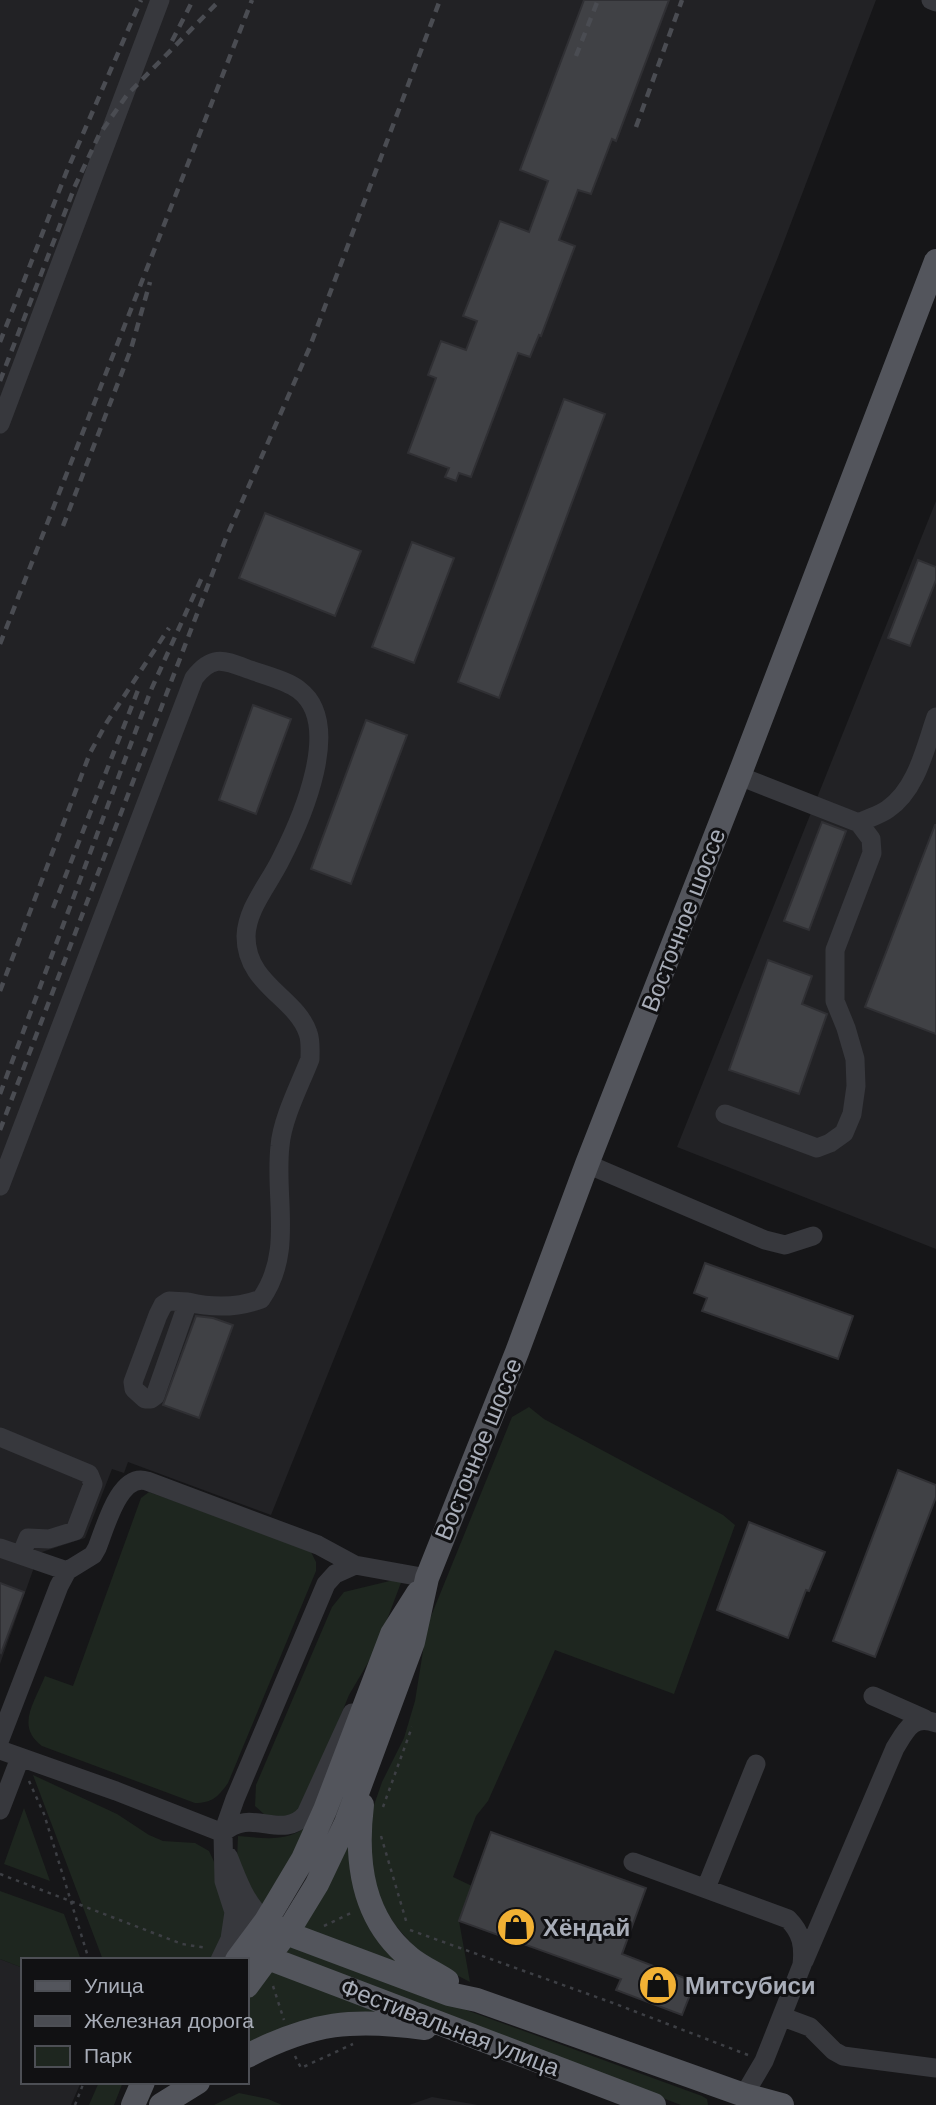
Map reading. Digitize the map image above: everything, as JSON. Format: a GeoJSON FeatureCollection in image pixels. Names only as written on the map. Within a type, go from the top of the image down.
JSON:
{"type":"FeatureCollection","features":[{"type":"Feature","properties":{"kind":"main road","name":"Восточное шоссе"},"geometry":{"type":"LineString","coordinates":[[368,1767],[413,1642],[427,1578],[517,1352],[936,261]]}},
{"type":"Feature","properties":{"kind":"main road","name":"Восточное шоссе"},"geometry":{"type":"LineString","coordinates":[[268,1931],[326,1810],[392,1634],[427,1578]]}},
{"type":"Feature","properties":{"kind":"main road"},"geometry":{"type":"LineString","coordinates":[[247,1958],[330,1857],[368,1767]]}},
{"type":"Feature","properties":{"kind":"main road"},"geometry":{"type":"LineString","coordinates":[[368,1767],[359,1824],[358,1852],[366,1894],[377,1918],[395,1944],[411,1959],[477,2000]]}},
{"type":"Feature","properties":{"kind":"main road"},"geometry":{"type":"LineString","coordinates":[[268,1931],[449,1994],[477,2000]]}},
{"type":"Feature","properties":{"kind":"main road","name":"Фестивальная улица"},"geometry":{"type":"LineString","coordinates":[[248,1967],[480,2038],[639,2103]]}},
{"type":"Feature","properties":{"kind":"main road","name":"Фестивальная улица"},"geometry":{"type":"LineString","coordinates":[[477,2000],[742,2100],[782,2105]]}},
{"type":"Feature","properties":{"kind":"main road"},"geometry":{"type":"LineString","coordinates":[[248,2056],[289,2036],[338,2024],[383,2022],[480,2038]]}},
{"type":"Feature","properties":{"kind":"main road"},"geometry":{"type":"LineString","coordinates":[[132,2105],[142,2084]]}},
{"type":"Feature","properties":{"kind":"main road"},"geometry":{"type":"LineString","coordinates":[[143,2105],[164,2084]]}},
{"type":"Feature","properties":{"kind":"main road"},"geometry":{"type":"LineString","coordinates":[[161,2105],[195,2084]]}},
{"type":"Feature","properties":{"kind":"lane"},"geometry":{"type":"LineString","coordinates":[[0,424],[160,0]]}},
{"type":"Feature","properties":{"kind":"lane"},"geometry":{"type":"LineString","coordinates":[[0,1186],[194,678],[203,666],[223,660],[298,689],[310,701],[317,716],[318,750],[314,773],[296,827],[251,915],[246,935],[251,964],[298,1017],[308,1032],[310,1045],[310,1059],[280,1144],[281,1252],[276,1274],[261,1298],[230,1306],[188,1302]]}},
{"type":"Feature","properties":{"kind":"lane"},"geometry":{"type":"LineString","coordinates":[[859,823],[887,810],[900,799],[915,775],[936,717]]}},
{"type":"Feature","properties":{"kind":"lane"},"geometry":{"type":"LineString","coordinates":[[725,1114],[817,1148],[844,1133],[852,1114],[856,1086],[855,1059],[835,1001],[835,950],[872,853],[871,839],[859,823],[739,776]]}},
{"type":"Feature","properties":{"kind":"lane"},"geometry":{"type":"LineString","coordinates":[[587,1164],[765,1240],[785,1245],[813,1236]]}},
{"type":"Feature","properties":{"kind":"lane"},"geometry":{"type":"LineString","coordinates":[[0,1437],[89,1474],[93,1483],[75,1531],[49,1539],[28,1538],[21,1555]]}},
{"type":"Feature","properties":{"kind":"lane"},"geometry":{"type":"LineString","coordinates":[[0,1739],[59,1586],[67,1571],[93,1555],[117,1500],[133,1480],[141,1478],[318,1545],[355,1565],[427,1578]]}},
{"type":"Feature","properties":{"kind":"lane"},"geometry":{"type":"LineString","coordinates":[[0,1548],[67,1571]]}},
{"type":"Feature","properties":{"kind":"lane"},"geometry":{"type":"LineString","coordinates":[[237,1958],[230,1939],[234,1912],[224,1881],[223,1839],[326,1584],[335,1574],[355,1565]]}},
{"type":"Feature","properties":{"kind":"lane"},"geometry":{"type":"LineString","coordinates":[[223,1839],[232,1824],[240,1821],[285,1825],[299,1822],[306,1814],[345,1724],[383,1659]]}},
{"type":"Feature","properties":{"kind":"lane"},"geometry":{"type":"LineString","coordinates":[[873,1696],[931,1721]]}},
{"type":"Feature","properties":{"kind":"lane"},"geometry":{"type":"LineString","coordinates":[[742,2100],[764,2062],[895,1748],[909,1727],[931,1721]]}},
{"type":"Feature","properties":{"kind":"lane"},"geometry":{"type":"LineString","coordinates":[[0,1750],[116,1791],[223,1839],[243,1891],[268,1931]]}},
{"type":"Feature","properties":{"kind":"lane"},"geometry":{"type":"LineString","coordinates":[[0,1810],[20,1758]]}},
{"type":"Feature","properties":{"kind":"lane"},"geometry":{"type":"LineString","coordinates":[[706,1888],[756,1764]]}},
{"type":"Feature","properties":{"kind":"lane"},"geometry":{"type":"LineString","coordinates":[[633,1862],[788,1919],[797,1928],[801,1938],[803,1965]]}},
{"type":"Feature","properties":{"kind":"lane"},"geometry":{"type":"LineString","coordinates":[[234,1912],[268,1931]]}},
{"type":"Feature","properties":{"kind":"lane"},"geometry":{"type":"LineString","coordinates":[[783,2017],[810,2027],[834,2051],[844,2056],[936,2068]]}},
{"type":"Feature","properties":{"kind":"path"},"geometry":{"type":"LineString","coordinates":[[381,1810],[412,1727]]}},
{"type":"Feature","properties":{"kind":"path"},"geometry":{"type":"LineString","coordinates":[[20,1758],[44,1814],[88,1958]]}},
{"type":"Feature","properties":{"kind":"path"},"geometry":{"type":"LineString","coordinates":[[380,1834],[408,1929],[613,2003],[764,2062]]}},
{"type":"Feature","properties":{"kind":"path"},"geometry":{"type":"LineString","coordinates":[[0,1874],[221,1958]]}},
{"type":"Feature","properties":{"kind":"path"},"geometry":{"type":"LineString","coordinates":[[248,1970],[272,1985],[301,2068],[356,2043]]}},
{"type":"Feature","properties":{"kind":"path"},"geometry":{"type":"LineString","coordinates":[[75,2105],[83,2084]]}},
{"type":"Feature","properties":{"kind":"shaded area"},"geometry":{"type":"Polygon","coordinates":[[[0,0],[876,0],[778,257],[271,1515],[128,1462],[124,1473],[112,1469],[85,1538],[39,1553],[0,1664],[0,0]]]}},
{"type":"Feature","properties":{"kind":"shaded area"},"geometry":{"type":"Polygon","coordinates":[[[936,501],[936,1249],[677,1147],[936,501]]]}},
{"type":"Feature","properties":{"kind":"shaded area"},"geometry":{"type":"Polygon","coordinates":[[[0,1959],[21,1967],[21,2084],[80,2084],[71,2105],[0,2105],[0,1959]]]}},
{"type":"Feature","properties":{"kind":"shaded area"},"geometry":{"type":"Polygon","coordinates":[[[432,2097],[478,2105],[409,2105],[432,2097]]]}},
{"type":"Feature","properties":{"kind":"green space"},"geometry":{"type":"Polygon","coordinates":[[[529,1407],[544,1419],[723,1515],[735,1525],[674,1694],[555,1650],[488,1801],[476,1816],[453,1877],[472,1886],[459,1921],[470,1982],[417,1950],[395,1925],[382,1904],[373,1875],[369,1839],[373,1808],[382,1782],[404,1738],[415,1701],[427,1626],[512,1417],[529,1407]]]}},
{"type":"Feature","properties":{"kind":"green space"},"geometry":{"type":"Polygon","coordinates":[[[149,1492],[310,1550],[316,1562],[316,1571],[228,1783],[218,1795],[206,1802],[195,1803],[42,1746],[34,1738],[28,1722],[45,1676],[73,1686],[141,1498],[149,1492]]]}},
{"type":"Feature","properties":{"kind":"green space"},"geometry":{"type":"Polygon","coordinates":[[[402,1580],[376,1649],[349,1695],[305,1803],[293,1817],[265,1815],[255,1806],[256,1785],[332,1607],[344,1592],[402,1580]]]}},
{"type":"Feature","properties":{"kind":"green space"},"geometry":{"type":"Polygon","coordinates":[[[33,1775],[117,1814],[163,1841],[195,1843],[209,1851],[217,1868],[227,1918],[215,1958],[102,1958],[33,1775]]]}},
{"type":"Feature","properties":{"kind":"green space"},"geometry":{"type":"Polygon","coordinates":[[[24,1808],[50,1881],[4,1864],[24,1808]]]}},
{"type":"Feature","properties":{"kind":"green space"},"geometry":{"type":"Polygon","coordinates":[[[308,1825],[262,1910],[237,1860],[238,1836],[284,1837],[308,1825]]]}},
{"type":"Feature","properties":{"kind":"green space"},"geometry":{"type":"Polygon","coordinates":[[[348,1842],[403,1966],[301,1928],[348,1842]]]}},
{"type":"Feature","properties":{"kind":"green space"},"geometry":{"type":"Polygon","coordinates":[[[0,1891],[64,1914],[80,1958],[21,1958],[21,1967],[0,1959],[0,1891]]]}},
{"type":"Feature","properties":{"kind":"green space"},"geometry":{"type":"Polygon","coordinates":[[[291,1946],[702,2096],[707,2099],[708,2105],[681,2105],[292,1958],[287,1955],[286,1950],[291,1946]]]}},
{"type":"Feature","properties":{"kind":"green space"},"geometry":{"type":"Polygon","coordinates":[[[271,1971],[387,2013],[289,2025],[248,2043],[248,1999],[271,1971]]]}},
{"type":"Feature","properties":{"kind":"green space"},"geometry":{"type":"Polygon","coordinates":[[[98,2084],[122,2084],[114,2105],[89,2105],[98,2084]]]}},
{"type":"Feature","properties":{"kind":"green space"},"geometry":{"type":"Polygon","coordinates":[[[239,2093],[268,2099],[282,2105],[214,2105],[239,2093]]]}},
{"type":"Feature","properties":{"kind":"building"},"geometry":{"type":"Polygon","coordinates":[[[584,0],[669,0],[616,141],[612,139],[591,194],[578,190],[559,240],[575,246],[541,336],[539,335],[530,357],[518,353],[471,477],[459,473],[456,481],[445,477],[449,468],[408,453],[436,378],[428,375],[441,341],[466,350],[477,321],[463,316],[500,221],[529,232],[548,181],[520,170],[584,0]]]}},
{"type":"Feature","properties":{"kind":"building"},"geometry":{"type":"Polygon","coordinates":[[[564,399],[605,414],[499,698],[458,682],[564,399]]]}},
{"type":"Feature","properties":{"kind":"building"},"geometry":{"type":"Polygon","coordinates":[[[265,513],[361,551],[335,616],[239,578],[265,513]]]}},
{"type":"Feature","properties":{"kind":"building"},"geometry":{"type":"Polygon","coordinates":[[[412,542],[454,558],[414,663],[372,647],[412,542]]]}},
{"type":"Feature","properties":{"kind":"building"},"geometry":{"type":"Polygon","coordinates":[[[918,560],[936,567],[936,580],[910,646],[888,638],[918,560]]]}},
{"type":"Feature","properties":{"kind":"building"},"geometry":{"type":"Polygon","coordinates":[[[253,705],[291,719],[256,814],[219,800],[253,705]]]}},
{"type":"Feature","properties":{"kind":"building"},"geometry":{"type":"Polygon","coordinates":[[[366,720],[407,735],[351,884],[311,869],[366,720]]]}},
{"type":"Feature","properties":{"kind":"building"},"geometry":{"type":"Polygon","coordinates":[[[822,822],[846,831],[809,930],[784,921],[822,822]]]}},
{"type":"Feature","properties":{"kind":"building"},"geometry":{"type":"Polygon","coordinates":[[[936,825],[936,1034],[865,1007],[936,825]]]}},
{"type":"Feature","properties":{"kind":"building"},"geometry":{"type":"Polygon","coordinates":[[[768,960],[812,976],[802,1004],[827,1014],[799,1094],[729,1070],[768,960]]]}},
{"type":"Feature","properties":{"kind":"building"},"geometry":{"type":"Polygon","coordinates":[[[705,1263],[853,1316],[838,1359],[702,1311],[707,1298],[694,1293],[705,1263]]]}},
{"type":"Feature","properties":{"kind":"building"},"geometry":{"type":"Polygon","coordinates":[[[196,1316],[233,1325],[199,1418],[163,1405],[196,1316]]]}},
{"type":"Feature","properties":{"kind":"building"},"geometry":{"type":"Polygon","coordinates":[[[898,1470],[936,1485],[936,1497],[875,1657],[833,1641],[898,1470]]]}},
{"type":"Feature","properties":{"kind":"building"},"geometry":{"type":"Polygon","coordinates":[[[749,1522],[825,1552],[809,1591],[806,1590],[788,1638],[717,1610],[749,1522]]]}},
{"type":"Feature","properties":{"kind":"building"},"geometry":{"type":"Polygon","coordinates":[[[0,1583],[24,1592],[1,1653],[0,1652],[0,1583]]]}},
{"type":"Feature","properties":{"kind":"building"},"geometry":{"type":"Polygon","coordinates":[[[491,1832],[646,1888],[622,1954],[695,1982],[682,2015],[616,1990],[621,1979],[459,1921],[491,1832]]]}},
{"type":"Feature","properties":{"kind":"railway"},"geometry":{"type":"LineString","coordinates":[[0,342],[66,173],[141,0]]}},
{"type":"Feature","properties":{"kind":"railway"},"geometry":{"type":"LineString","coordinates":[[172,41],[193,0]]}},
{"type":"Feature","properties":{"kind":"railway"},"geometry":{"type":"LineString","coordinates":[[0,381],[75,186],[99,135],[127,95],[220,0]]}},
{"type":"Feature","properties":{"kind":"railway"},"geometry":{"type":"LineString","coordinates":[[0,644],[252,0]]}},
{"type":"Feature","properties":{"kind":"railway"},"geometry":{"type":"LineString","coordinates":[[0,1130],[226,538],[309,349],[440,0]]}},
{"type":"Feature","properties":{"kind":"railway"},"geometry":{"type":"LineString","coordinates":[[576,56],[598,0]]}},
{"type":"Feature","properties":{"kind":"railway"},"geometry":{"type":"LineString","coordinates":[[636,127],[682,0]]}},
{"type":"Feature","properties":{"kind":"railway"},"geometry":{"type":"LineString","coordinates":[[63,526],[131,349],[150,282]]}},
{"type":"Feature","properties":{"kind":"railway"},"geometry":{"type":"LineString","coordinates":[[0,1094],[151,690],[203,575]]}},
{"type":"Feature","properties":{"kind":"railway"},"geometry":{"type":"LineString","coordinates":[[0,991],[90,753],[107,722],[169,628]]}},
{"type":"Feature","properties":{"kind":"railway"},"geometry":{"type":"LineString","coordinates":[[53,908],[140,685]]}},
{"type":"Feature","properties":{"kind":"place","name":"Хёндай"},"geometry":{"type":"Point","coordinates":[516,1927]}},
{"type":"Feature","properties":{"kind":"place","name":"Митсубиси"},"geometry":{"type":"Point","coordinates":[658,1985]}}]}
